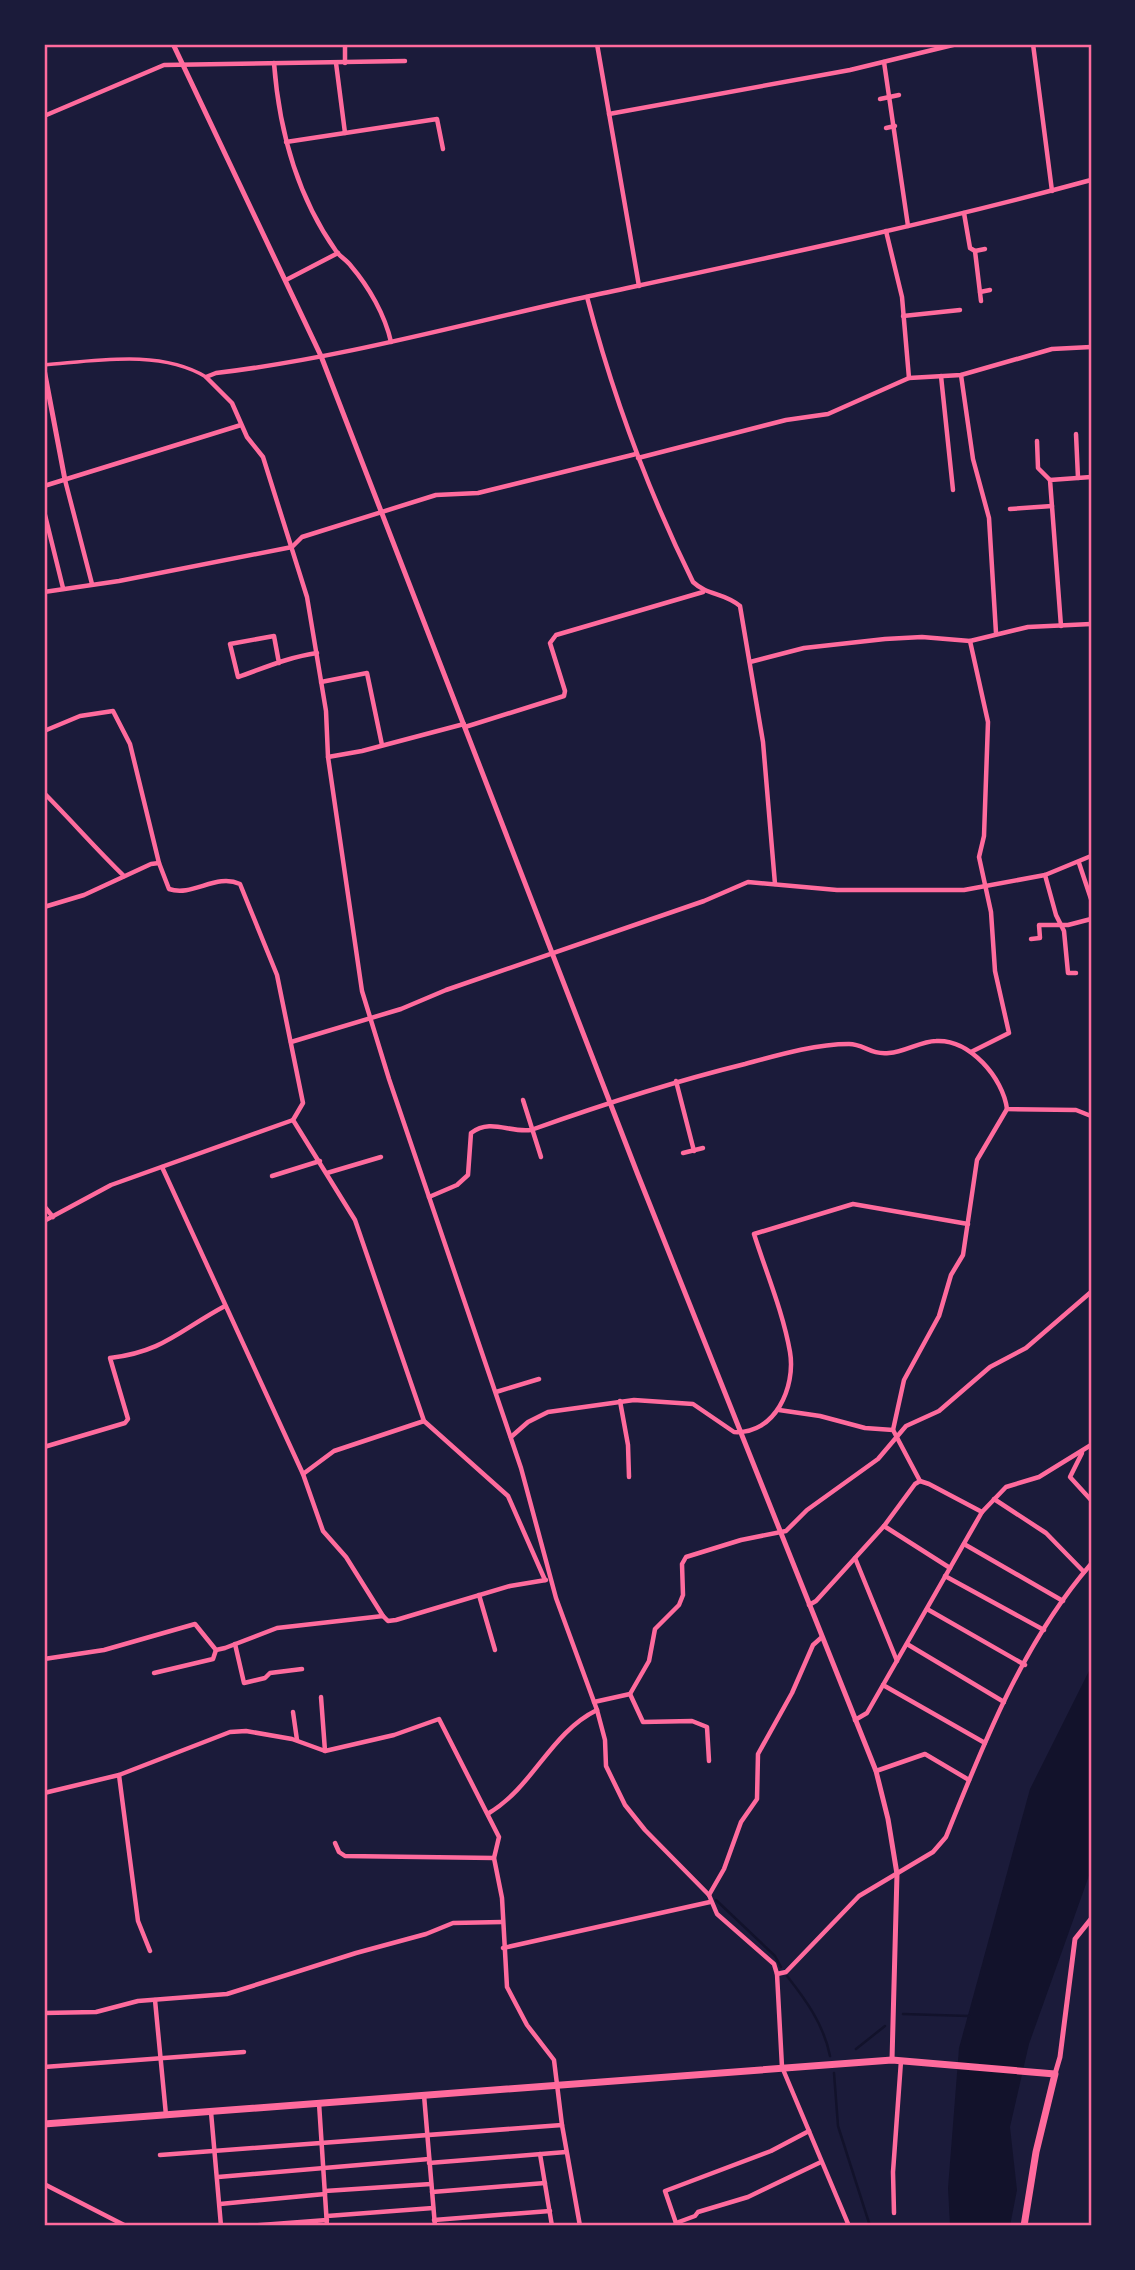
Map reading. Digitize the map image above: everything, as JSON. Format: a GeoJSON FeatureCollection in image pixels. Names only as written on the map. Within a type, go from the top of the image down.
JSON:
{"type":"FeatureCollection","features":[{"type":"Feature","properties":{"kind":"main road"},"geometry":{"type":"LineString","coordinates":[[44,2124],[782,2067],[900,2061],[1055,2074],[1036,2152],[1024,2226]]}},
{"type":"Feature","properties":{"kind":"street"},"geometry":{"type":"LineString","coordinates":[[173,44],[321,356],[779,1534],[876,1770],[897,1874],[900,2061],[893,2172],[894,2213]]}},
{"type":"Feature","properties":{"kind":"street"},"geometry":{"type":"LineString","coordinates":[[345,44],[345,63]]}},
{"type":"Feature","properties":{"kind":"street"},"geometry":{"type":"LineString","coordinates":[[597,44],[639,286]]}},
{"type":"Feature","properties":{"kind":"street"},"geometry":{"type":"LineString","coordinates":[[608,114],[965,44]]}},
{"type":"Feature","properties":{"kind":"street"},"geometry":{"type":"LineString","coordinates":[[1033,44],[1052,191]]}},
{"type":"Feature","properties":{"kind":"street"},"geometry":{"type":"LineString","coordinates":[[44,116],[164,65],[405,61]]}},
{"type":"Feature","properties":{"kind":"street"},"geometry":{"type":"LineString","coordinates":[[884,62],[908,226]]}},
{"type":"Feature","properties":{"kind":"street"},"geometry":{"type":"LineString","coordinates":[[274,63],[277,102],[297,178],[338,253],[351,266],[387,321],[391,342]]}},
{"type":"Feature","properties":{"kind":"street"},"geometry":{"type":"LineString","coordinates":[[336,63],[345,133]]}},
{"type":"Feature","properties":{"kind":"street"},"geometry":{"type":"LineString","coordinates":[[880,99],[899,95]]}},
{"type":"Feature","properties":{"kind":"street"},"geometry":{"type":"LineString","coordinates":[[286,142],[437,119],[443,149]]}},
{"type":"Feature","properties":{"kind":"street"},"geometry":{"type":"LineString","coordinates":[[886,128],[895,126]]}},
{"type":"Feature","properties":{"kind":"street"},"geometry":{"type":"LineString","coordinates":[[899,171],[908,170]]}},
{"type":"Feature","properties":{"kind":"street"},"geometry":{"type":"LineString","coordinates":[[206,377],[391,342],[908,226],[1091,180]]}},
{"type":"Feature","properties":{"kind":"street"},"geometry":{"type":"LineString","coordinates":[[964,213],[970,248],[975,251],[985,249]]}},
{"type":"Feature","properties":{"kind":"street"},"geometry":{"type":"LineString","coordinates":[[886,231],[903,316],[909,378]]}},
{"type":"Feature","properties":{"kind":"street"},"geometry":{"type":"LineString","coordinates":[[975,251],[981,301]]}},
{"type":"Feature","properties":{"kind":"street"},"geometry":{"type":"LineString","coordinates":[[286,280],[338,253]]}},
{"type":"Feature","properties":{"kind":"street"},"geometry":{"type":"LineString","coordinates":[[980,292],[990,290]]}},
{"type":"Feature","properties":{"kind":"street"},"geometry":{"type":"LineString","coordinates":[[587,297],[599,344],[637,456],[693,582],[703,592]]}},
{"type":"Feature","properties":{"kind":"street"},"geometry":{"type":"LineString","coordinates":[[903,316],[960,310]]}},
{"type":"Feature","properties":{"kind":"street"},"geometry":{"type":"LineString","coordinates":[[44,592],[292,547],[302,537],[436,495],[478,493],[786,420],[828,414],[909,378],[961,375],[1052,349],[1091,347]]}},
{"type":"Feature","properties":{"kind":"street"},"geometry":{"type":"LineString","coordinates":[[92,584],[65,480],[44,367],[98,361],[179,363],[206,377],[232,403],[241,425],[263,457],[292,547],[307,597],[317,653],[329,733],[328,757],[357,962],[370,1019],[511,1437],[548,1579]]}},
{"type":"Feature","properties":{"kind":"street"},"geometry":{"type":"LineString","coordinates":[[961,375],[973,458],[989,518],[996,633]]}},
{"type":"Feature","properties":{"kind":"street"},"geometry":{"type":"LineString","coordinates":[[941,376],[953,490]]}},
{"type":"Feature","properties":{"kind":"street"},"geometry":{"type":"LineString","coordinates":[[44,486],[241,425]]}},
{"type":"Feature","properties":{"kind":"street"},"geometry":{"type":"LineString","coordinates":[[1076,434],[1078,478]]}},
{"type":"Feature","properties":{"kind":"street"},"geometry":{"type":"LineString","coordinates":[[1037,442],[1038,468],[1050,480],[1060,626]]}},
{"type":"Feature","properties":{"kind":"street"},"geometry":{"type":"LineString","coordinates":[[1050,480],[1091,477]]}},
{"type":"Feature","properties":{"kind":"street"},"geometry":{"type":"LineString","coordinates":[[1010,509],[1052,506]]}},
{"type":"Feature","properties":{"kind":"street"},"geometry":{"type":"LineString","coordinates":[[44,511],[63,588]]}},
{"type":"Feature","properties":{"kind":"street"},"geometry":{"type":"LineString","coordinates":[[328,757],[464,725],[564,696],[565,691],[550,643],[556,635],[703,592],[727,596],[740,607],[750,662],[763,742],[775,884]]}},
{"type":"Feature","properties":{"kind":"street"},"geometry":{"type":"LineString","coordinates":[[750,662],[804,648],[922,637],[970,641],[1028,627],[1091,624]]}},
{"type":"Feature","properties":{"kind":"street"},"geometry":{"type":"LineString","coordinates":[[279,663],[274,636],[230,644],[238,677],[317,653]]}},
{"type":"Feature","properties":{"kind":"street"},"geometry":{"type":"LineString","coordinates":[[970,641],[988,722],[984,836],[979,857],[983,887],[991,912],[995,971],[1009,1033],[971,1052]]}},
{"type":"Feature","properties":{"kind":"street"},"geometry":{"type":"LineString","coordinates":[[321,682],[367,673],[382,745]]}},
{"type":"Feature","properties":{"kind":"street"},"geometry":{"type":"LineString","coordinates":[[44,731],[80,716],[113,711],[130,744],[159,863],[169,889],[178,892],[228,878],[240,884],[277,975],[303,1103],[293,1120],[102,1190],[44,1221]]}},
{"type":"Feature","properties":{"kind":"street"},"geometry":{"type":"LineString","coordinates":[[44,793],[82,830],[95,850],[124,876]]}},
{"type":"Feature","properties":{"kind":"street"},"geometry":{"type":"LineString","coordinates":[[291,1042],[370,1019],[704,901],[748,882],[837,890],[964,890],[1045,875],[1091,856]]}},
{"type":"Feature","properties":{"kind":"street"},"geometry":{"type":"LineString","coordinates":[[44,907],[84,895],[159,863]]}},
{"type":"Feature","properties":{"kind":"street"},"geometry":{"type":"LineString","coordinates":[[1079,863],[1091,899]]}},
{"type":"Feature","properties":{"kind":"street"},"geometry":{"type":"LineString","coordinates":[[1045,875],[1065,930],[1068,974],[1076,974]]}},
{"type":"Feature","properties":{"kind":"street"},"geometry":{"type":"LineString","coordinates":[[1031,939],[1040,938],[1039,925],[1091,919]]}},
{"type":"Feature","properties":{"kind":"street"},"geometry":{"type":"LineString","coordinates":[[429,1198],[457,1185],[468,1175],[467,1154],[473,1130],[494,1125],[514,1131],[531,1130],[676,1081],[803,1050],[849,1044],[858,1045],[870,1053],[891,1053],[936,1041],[971,1052],[1000,1085],[1007,1109],[977,1160],[963,1255],[951,1275],[939,1315],[904,1380],[893,1430]]}},
{"type":"Feature","properties":{"kind":"street"},"geometry":{"type":"LineString","coordinates":[[676,1081],[694,1151]]}},
{"type":"Feature","properties":{"kind":"street"},"geometry":{"type":"LineString","coordinates":[[523,1100],[541,1157]]}},
{"type":"Feature","properties":{"kind":"street"},"geometry":{"type":"LineString","coordinates":[[1007,1109],[1076,1110],[1091,1116]]}},
{"type":"Feature","properties":{"kind":"street"},"geometry":{"type":"LineString","coordinates":[[676,1120],[685,1118]]}},
{"type":"Feature","properties":{"kind":"street"},"geometry":{"type":"LineString","coordinates":[[293,1120],[355,1220],[424,1421],[508,1496],[548,1579],[597,1710],[605,1740],[606,1766],[625,1805],[645,1830],[709,1895],[717,1914],[774,1964],[777,1974],[782,2067],[849,2226]]}},
{"type":"Feature","properties":{"kind":"street"},"geometry":{"type":"LineString","coordinates":[[683,1153],[703,1149]]}},
{"type":"Feature","properties":{"kind":"street"},"geometry":{"type":"LineString","coordinates":[[327,1172],[381,1157]]}},
{"type":"Feature","properties":{"kind":"street"},"geometry":{"type":"LineString","coordinates":[[272,1176],[320,1161]]}},
{"type":"Feature","properties":{"kind":"street"},"geometry":{"type":"LineString","coordinates":[[162,1167],[303,1474],[323,1531],[346,1557],[383,1616],[388,1621],[396,1620],[479,1595],[548,1579]]}},
{"type":"Feature","properties":{"kind":"street"},"geometry":{"type":"LineString","coordinates":[[511,1437],[528,1422],[548,1412],[620,1401],[678,1401],[693,1404],[734,1432],[764,1425],[779,1410],[789,1377],[790,1354],[754,1234],[853,1204],[968,1224]]}},
{"type":"Feature","properties":{"kind":"street"},"geometry":{"type":"LineString","coordinates":[[44,1206],[53,1217]]}},
{"type":"Feature","properties":{"kind":"street"},"geometry":{"type":"LineString","coordinates":[[594,1702],[631,1694],[649,1661],[655,1629],[679,1605],[683,1595],[682,1564],[686,1557],[741,1540],[779,1534],[878,1459],[898,1435],[918,1419],[939,1411],[989,1367],[1026,1348],[1091,1292]]}},
{"type":"Feature","properties":{"kind":"street"},"geometry":{"type":"LineString","coordinates":[[44,1447],[125,1423],[128,1419],[110,1358],[138,1355],[161,1347],[225,1306]]}},
{"type":"Feature","properties":{"kind":"street"},"geometry":{"type":"LineString","coordinates":[[496,1392],[539,1379]]}},
{"type":"Feature","properties":{"kind":"street"},"geometry":{"type":"LineString","coordinates":[[620,1401],[628,1445],[629,1476]]}},
{"type":"Feature","properties":{"kind":"street"},"geometry":{"type":"LineString","coordinates":[[779,1410],[820,1416],[865,1428],[893,1430],[920,1481],[982,1512]]}},
{"type":"Feature","properties":{"kind":"street"},"geometry":{"type":"LineString","coordinates":[[303,1474],[334,1451],[424,1421]]}},
{"type":"Feature","properties":{"kind":"street"},"geometry":{"type":"LineString","coordinates":[[855,1720],[867,1713],[982,1512],[1006,1487],[1039,1476],[1091,1445]]}},
{"type":"Feature","properties":{"kind":"street"},"geometry":{"type":"LineString","coordinates":[[1082,1452],[1070,1476],[1091,1500]]}},
{"type":"Feature","properties":{"kind":"street"},"geometry":{"type":"LineString","coordinates":[[808,1605],[816,1601],[884,1526],[920,1481]]}},
{"type":"Feature","properties":{"kind":"street"},"geometry":{"type":"LineString","coordinates":[[995,1499],[1046,1533],[1084,1572]]}},
{"type":"Feature","properties":{"kind":"street"},"geometry":{"type":"LineString","coordinates":[[884,1526],[950,1568]]}},
{"type":"Feature","properties":{"kind":"street"},"geometry":{"type":"LineString","coordinates":[[964,1544],[1063,1601]]}},
{"type":"Feature","properties":{"kind":"street"},"geometry":{"type":"LineString","coordinates":[[855,1558],[897,1661]]}},
{"type":"Feature","properties":{"kind":"street"},"geometry":{"type":"LineString","coordinates":[[777,1974],[786,1972],[859,1896],[933,1852],[946,1837],[1004,1702],[1044,1630],[1091,1564]]}},
{"type":"Feature","properties":{"kind":"street"},"geometry":{"type":"LineString","coordinates":[[945,1576],[1044,1630]]}},
{"type":"Feature","properties":{"kind":"street"},"geometry":{"type":"LineString","coordinates":[[479,1595],[495,1650]]}},
{"type":"Feature","properties":{"kind":"street"},"geometry":{"type":"LineString","coordinates":[[926,1609],[1025,1665]]}},
{"type":"Feature","properties":{"kind":"street"},"geometry":{"type":"LineString","coordinates":[[216,1650],[277,1628],[383,1616]]}},
{"type":"Feature","properties":{"kind":"street"},"geometry":{"type":"LineString","coordinates":[[44,1659],[103,1650],[195,1625],[216,1650]]}},
{"type":"Feature","properties":{"kind":"street"},"geometry":{"type":"LineString","coordinates":[[709,1895],[724,1869],[741,1822],[757,1800],[758,1754],[792,1693],[813,1645],[822,1637]]}},
{"type":"Feature","properties":{"kind":"street"},"geometry":{"type":"LineString","coordinates":[[235,1644],[244,1683],[265,1678],[270,1673],[302,1669]]}},
{"type":"Feature","properties":{"kind":"street"},"geometry":{"type":"LineString","coordinates":[[907,1644],[1004,1702]]}},
{"type":"Feature","properties":{"kind":"street"},"geometry":{"type":"LineString","coordinates":[[155,1673],[213,1659],[216,1650]]}},
{"type":"Feature","properties":{"kind":"street"},"geometry":{"type":"LineString","coordinates":[[883,1685],[985,1743]]}},
{"type":"Feature","properties":{"kind":"street"},"geometry":{"type":"LineString","coordinates":[[631,1694],[643,1722],[686,1721],[707,1727],[709,1761]]}},
{"type":"Feature","properties":{"kind":"street"},"geometry":{"type":"LineString","coordinates":[[321,1697],[325,1751]]}},
{"type":"Feature","properties":{"kind":"street"},"geometry":{"type":"LineString","coordinates":[[489,1813],[520,1790],[573,1723],[597,1710]]}},
{"type":"Feature","properties":{"kind":"street"},"geometry":{"type":"LineString","coordinates":[[293,1712],[297,1740]]}},
{"type":"Feature","properties":{"kind":"street"},"geometry":{"type":"LineString","coordinates":[[44,1793],[119,1775],[230,1732],[246,1731],[297,1740],[325,1751],[394,1734],[439,1719],[499,1837],[494,1857],[502,1898],[507,1987],[527,2025],[554,2060],[560,2085],[566,2152],[580,2226]]}},
{"type":"Feature","properties":{"kind":"street"},"geometry":{"type":"LineString","coordinates":[[876,1770],[925,1754],[969,1780]]}},
{"type":"Feature","properties":{"kind":"street"},"geometry":{"type":"LineString","coordinates":[[119,1775],[138,1921],[150,1951]]}},
{"type":"Feature","properties":{"kind":"street"},"geometry":{"type":"LineString","coordinates":[[335,1843],[338,1852],[345,1856],[494,1857]]}},
{"type":"Feature","properties":{"kind":"street"},"geometry":{"type":"LineString","coordinates":[[503,1948],[710,1902]]}},
{"type":"Feature","properties":{"kind":"street"},"geometry":{"type":"LineString","coordinates":[[1055,2074],[1060,2057],[1075,1939],[1091,1919]]}},
{"type":"Feature","properties":{"kind":"street"},"geometry":{"type":"LineString","coordinates":[[44,2013],[96,2012],[138,2001],[227,1994],[426,1934],[453,1923],[502,1922]]}},
{"type":"Feature","properties":{"kind":"street"},"geometry":{"type":"LineString","coordinates":[[155,2000],[166,2115]]}},
{"type":"Feature","properties":{"kind":"street"},"geometry":{"type":"LineString","coordinates":[[44,2067],[244,2052]]}},
{"type":"Feature","properties":{"kind":"street"},"geometry":{"type":"LineString","coordinates":[[424,2095],[434,2223],[550,2211]]}},
{"type":"Feature","properties":{"kind":"street"},"geometry":{"type":"LineString","coordinates":[[319,2103],[327,2221]]}},
{"type":"Feature","properties":{"kind":"street"},"geometry":{"type":"LineString","coordinates":[[211,2111],[221,2226]]}},
{"type":"Feature","properties":{"kind":"street"},"geometry":{"type":"LineString","coordinates":[[160,2155],[562,2125]]}},
{"type":"Feature","properties":{"kind":"street"},"geometry":{"type":"LineString","coordinates":[[809,2131],[771,2151],[665,2191],[676,2225],[695,2216],[698,2211],[748,2197],[821,2162]]}},
{"type":"Feature","properties":{"kind":"street"},"geometry":{"type":"LineString","coordinates":[[218,2177],[566,2152]]}},
{"type":"Feature","properties":{"kind":"street"},"geometry":{"type":"LineString","coordinates":[[540,2154],[552,2226]]}},
{"type":"Feature","properties":{"kind":"street"},"geometry":{"type":"LineString","coordinates":[[220,2204],[431,2183]]}},
{"type":"Feature","properties":{"kind":"street"},"geometry":{"type":"LineString","coordinates":[[432,2192],[545,2183]]}},
{"type":"Feature","properties":{"kind":"street"},"geometry":{"type":"LineString","coordinates":[[44,2184],[126,2226]]}},
{"type":"Feature","properties":{"kind":"street"},"geometry":{"type":"LineString","coordinates":[[247,2226],[327,2221],[433,2208]]}},
{"type":"Feature","properties":{"kind":"shaded area"},"geometry":{"type":"Polygon","coordinates":[[[1091,1667],[1091,1870],[1029,2044],[1010,2127],[1017,2190],[1010,2226],[950,2226],[948,2188],[959,2048],[1030,1789],[1091,1667]]]}},
{"type":"Feature","properties":{"kind":"waterway"},"geometry":{"type":"LineString","coordinates":[[716,1900],[775,1956],[781,1967]]}},
{"type":"Feature","properties":{"kind":"waterway"},"geometry":{"type":"LineString","coordinates":[[787,1976],[819,2023],[830,2056]]}},
{"type":"Feature","properties":{"kind":"waterway"},"geometry":{"type":"LineString","coordinates":[[903,2014],[969,2016]]}},
{"type":"Feature","properties":{"kind":"waterway"},"geometry":{"type":"LineString","coordinates":[[856,2049],[885,2026]]}},
{"type":"Feature","properties":{"kind":"waterway"},"geometry":{"type":"LineString","coordinates":[[834,2073],[838,2126],[870,2226]]}}]}
